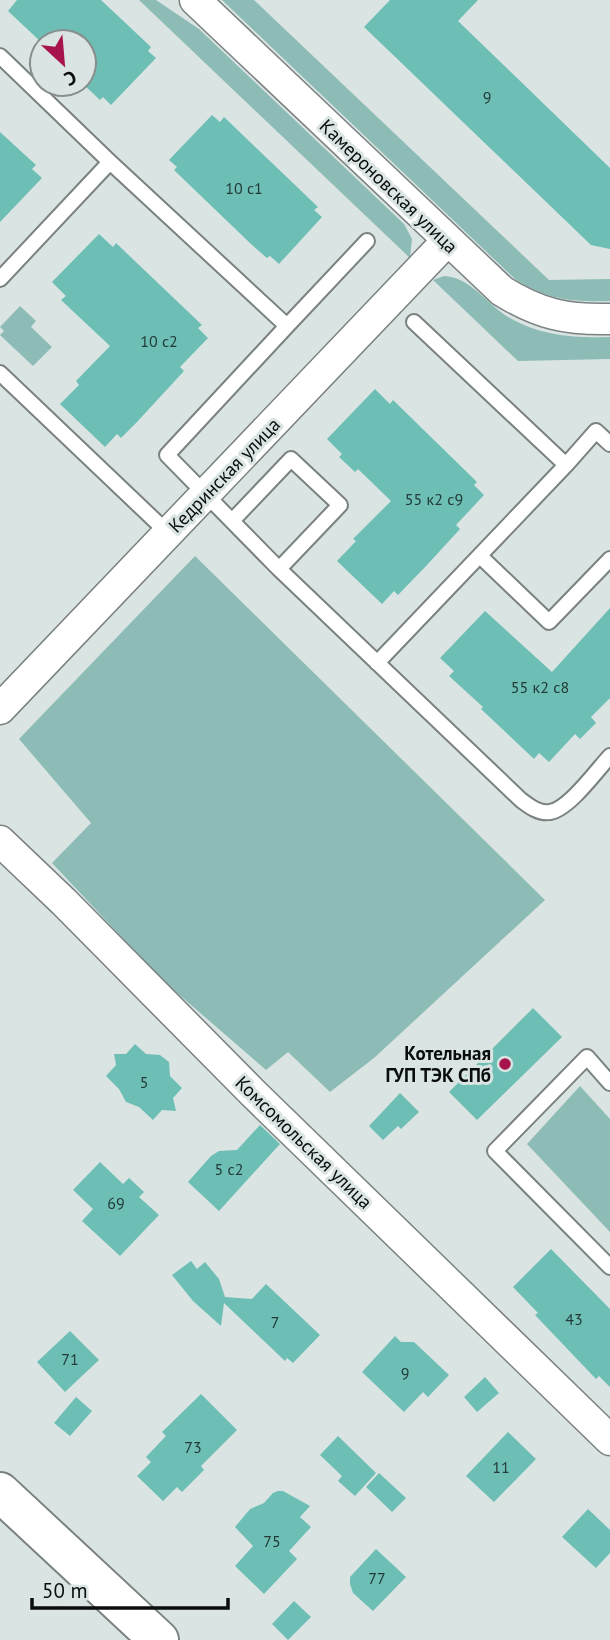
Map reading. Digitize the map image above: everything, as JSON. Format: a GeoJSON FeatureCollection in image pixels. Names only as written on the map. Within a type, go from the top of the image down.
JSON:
{"type":"FeatureCollection","features":[{"type":"Feature","properties":{"kind":"street","name":"Камероновская улица"},"geometry":{"type":"LineString","coordinates":[[195,0],[502,291],[521,303],[559,317],[610,319]]}},
{"type":"Feature","properties":{"kind":"street","name":"Кедринская улица"},"geometry":{"type":"LineString","coordinates":[[0,709],[447,241]]}},
{"type":"Feature","properties":{"kind":"street","name":"Комсомольская улица"},"geometry":{"type":"LineString","coordinates":[[0,841],[253,1093],[610,1440]]}},
{"type":"Feature","properties":{"kind":"street"},"geometry":{"type":"LineString","coordinates":[[0,1492],[159,1640]]}},
{"type":"Feature","properties":{"kind":"lane"},"geometry":{"type":"LineString","coordinates":[[0,56],[287,326]]}},
{"type":"Feature","properties":{"kind":"lane"},"geometry":{"type":"LineString","coordinates":[[0,279],[110,162]]}},
{"type":"Feature","properties":{"kind":"lane"},"geometry":{"type":"LineString","coordinates":[[367,241],[167,455],[279,569],[534,810],[550,813],[564,806],[609,759]]}},
{"type":"Feature","properties":{"kind":"lane"},"geometry":{"type":"LineString","coordinates":[[414,322],[566,465]]}},
{"type":"Feature","properties":{"kind":"lane"},"geometry":{"type":"LineString","coordinates":[[0,373],[168,533]]}},
{"type":"Feature","properties":{"kind":"lane"},"geometry":{"type":"LineString","coordinates":[[377,663],[596,431],[610,444]]}},
{"type":"Feature","properties":{"kind":"lane"},"geometry":{"type":"LineString","coordinates":[[232,521],[291,459],[340,505],[279,569]]}},
{"type":"Feature","properties":{"kind":"lane"},"geometry":{"type":"LineString","coordinates":[[480,556],[549,622],[609,563]]}},
{"type":"Feature","properties":{"kind":"lane"},"geometry":{"type":"LineString","coordinates":[[610,1083],[587,1057],[495,1151],[610,1267]]}},
{"type":"Feature","properties":{"kind":"shaded area"},"geometry":{"type":"Polygon","coordinates":[[[139,0],[156,0],[199,29],[404,224],[412,239],[410,258],[139,0]]]}},
{"type":"Feature","properties":{"kind":"shaded area"},"geometry":{"type":"Polygon","coordinates":[[[222,0],[254,0],[549,280],[610,279],[610,301],[560,298],[538,291],[515,279],[222,0]]]}},
{"type":"Feature","properties":{"kind":"shaded area"},"geometry":{"type":"Polygon","coordinates":[[[444,276],[462,281],[500,312],[533,328],[570,336],[610,337],[610,359],[518,361],[433,280],[444,276]]]}},
{"type":"Feature","properties":{"kind":"shaded area"},"geometry":{"type":"Polygon","coordinates":[[[20,306],[36,321],[31,327],[52,347],[33,366],[0,335],[4,331],[0,327],[20,306]]]}},
{"type":"Feature","properties":{"kind":"shaded area"},"geometry":{"type":"Polygon","coordinates":[[[195,556],[545,900],[374,1058],[330,1092],[288,1052],[266,1070],[161,979],[52,863],[91,823],[19,739],[195,556]]]}},
{"type":"Feature","properties":{"kind":"shaded area"},"geometry":{"type":"Polygon","coordinates":[[[580,1086],[610,1119],[610,1232],[527,1144],[580,1086]]]}},
{"type":"Feature","properties":{"kind":"building"},"geometry":{"type":"Polygon","coordinates":[[[17,0],[101,0],[151,47],[148,51],[156,58],[111,105],[103,97],[100,100],[98,98],[98,28],[28,30],[8,11],[17,0]]]}},
{"type":"Feature","properties":{"kind":"building"},"geometry":{"type":"Polygon","coordinates":[[[390,0],[478,0],[458,21],[610,168],[610,249],[591,245],[364,27],[390,0]]]}},
{"type":"Feature","properties":{"kind":"building"},"geometry":{"type":"Polygon","coordinates":[[[212,115],[220,122],[224,117],[318,207],[314,210],[322,217],[279,264],[251,244],[174,170],[177,167],[169,160],[212,115]]]}},
{"type":"Feature","properties":{"kind":"building"},"geometry":{"type":"Polygon","coordinates":[[[0,132],[36,165],[32,169],[42,178],[0,222],[0,132]]]}},
{"type":"Feature","properties":{"kind":"building"},"geometry":{"type":"Polygon","coordinates":[[[99,234],[113,247],[116,243],[202,325],[198,328],[208,338],[180,367],[184,371],[137,422],[121,438],[117,434],[105,447],[60,404],[79,385],[76,381],[110,346],[61,300],[66,296],[52,282],[99,234]]]}},
{"type":"Feature","properties":{"kind":"building"},"geometry":{"type":"Polygon","coordinates":[[[375,389],[390,404],[393,400],[477,482],[474,485],[484,495],[456,525],[460,529],[427,565],[398,595],[394,591],[382,604],[337,561],[356,541],[353,539],[391,501],[358,469],[355,472],[339,457],[342,454],[327,439],[375,389]]]}},
{"type":"Feature","properties":{"kind":"building"},"geometry":{"type":"Polygon","coordinates":[[[610,608],[610,698],[591,717],[596,723],[580,739],[575,734],[549,762],[539,753],[534,759],[481,709],[483,707],[449,676],[454,671],[440,658],[485,611],[552,672],[610,608]]]}},
{"type":"Feature","properties":{"kind":"building","name":"Котельная ГУП ТЭК СПб"},"geometry":{"type":"Polygon","coordinates":[[[533,1008],[562,1037],[477,1120],[449,1092],[533,1008]]]}},
{"type":"Feature","properties":{"kind":"building"},"geometry":{"type":"Polygon","coordinates":[[[135,1044],[146,1054],[160,1055],[169,1062],[170,1076],[182,1088],[173,1098],[176,1111],[162,1110],[153,1120],[139,1107],[126,1102],[119,1089],[106,1076],[116,1065],[114,1054],[126,1054],[135,1044]]]}},
{"type":"Feature","properties":{"kind":"building"},"geometry":{"type":"Polygon","coordinates":[[[400,1093],[419,1112],[401,1129],[398,1126],[383,1140],[369,1126],[400,1093]]]}},
{"type":"Feature","properties":{"kind":"building"},"geometry":{"type":"Polygon","coordinates":[[[260,1125],[280,1144],[219,1211],[188,1182],[211,1156],[219,1151],[237,1150],[260,1125]]]}},
{"type":"Feature","properties":{"kind":"building"},"geometry":{"type":"Polygon","coordinates":[[[100,1162],[123,1184],[129,1178],[144,1192],[139,1197],[159,1215],[120,1256],[82,1221],[93,1209],[73,1190],[100,1162]]]}},
{"type":"Feature","properties":{"kind":"building"},"geometry":{"type":"Polygon","coordinates":[[[551,1249],[610,1309],[610,1387],[599,1376],[596,1379],[535,1315],[538,1313],[513,1287],[551,1249]]]}},
{"type":"Feature","properties":{"kind":"building"},"geometry":{"type":"Polygon","coordinates":[[[191,1261],[197,1269],[205,1262],[219,1279],[225,1297],[252,1299],[266,1284],[320,1335],[293,1363],[287,1358],[285,1361],[224,1303],[221,1326],[193,1301],[172,1275],[191,1261]]]}},
{"type":"Feature","properties":{"kind":"building"},"geometry":{"type":"Polygon","coordinates":[[[70,1331],[99,1360],[65,1392],[37,1362],[70,1331]]]}},
{"type":"Feature","properties":{"kind":"building"},"geometry":{"type":"Polygon","coordinates":[[[395,1336],[401,1342],[414,1342],[449,1375],[428,1397],[423,1392],[404,1412],[362,1372],[395,1336]]]}},
{"type":"Feature","properties":{"kind":"building"},"geometry":{"type":"Polygon","coordinates":[[[485,1377],[499,1393],[477,1412],[464,1397],[485,1377]]]}},
{"type":"Feature","properties":{"kind":"building"},"geometry":{"type":"Polygon","coordinates":[[[201,1394],[237,1430],[201,1466],[204,1470],[182,1492],[177,1487],[163,1501],[137,1476],[151,1462],[146,1457],[166,1436],[162,1432],[201,1394]]]}},
{"type":"Feature","properties":{"kind":"building"},"geometry":{"type":"Polygon","coordinates":[[[76,1397],[92,1411],[70,1436],[54,1423],[76,1397]]]}},
{"type":"Feature","properties":{"kind":"building"},"geometry":{"type":"Polygon","coordinates":[[[508,1432],[536,1459],[494,1502],[466,1476],[508,1432]]]}},
{"type":"Feature","properties":{"kind":"building"},"geometry":{"type":"Polygon","coordinates":[[[338,1436],[376,1473],[355,1496],[338,1481],[342,1476],[320,1455],[338,1436]]]}},
{"type":"Feature","properties":{"kind":"building"},"geometry":{"type":"Polygon","coordinates":[[[379,1473],[406,1498],[392,1512],[366,1487],[379,1473]]]}},
{"type":"Feature","properties":{"kind":"building"},"geometry":{"type":"Polygon","coordinates":[[[278,1491],[283,1491],[310,1506],[300,1517],[311,1527],[289,1551],[297,1559],[264,1594],[235,1566],[253,1546],[235,1527],[250,1509],[264,1503],[278,1491]]]}},
{"type":"Feature","properties":{"kind":"building"},"geometry":{"type":"Polygon","coordinates":[[[588,1509],[610,1530],[610,1553],[596,1568],[562,1537],[588,1509]]]}},
{"type":"Feature","properties":{"kind":"building"},"geometry":{"type":"Polygon","coordinates":[[[376,1549],[406,1577],[373,1611],[353,1593],[350,1577],[376,1549]]]}},
{"type":"Feature","properties":{"kind":"building"},"geometry":{"type":"Polygon","coordinates":[[[294,1601],[311,1617],[288,1640],[272,1624],[294,1601]]]}},
{"type":"Feature","properties":{"kind":"place","name":"Котельная ГУП ТЭК СПб"},"geometry":{"type":"Point","coordinates":[505,1064]}}]}
